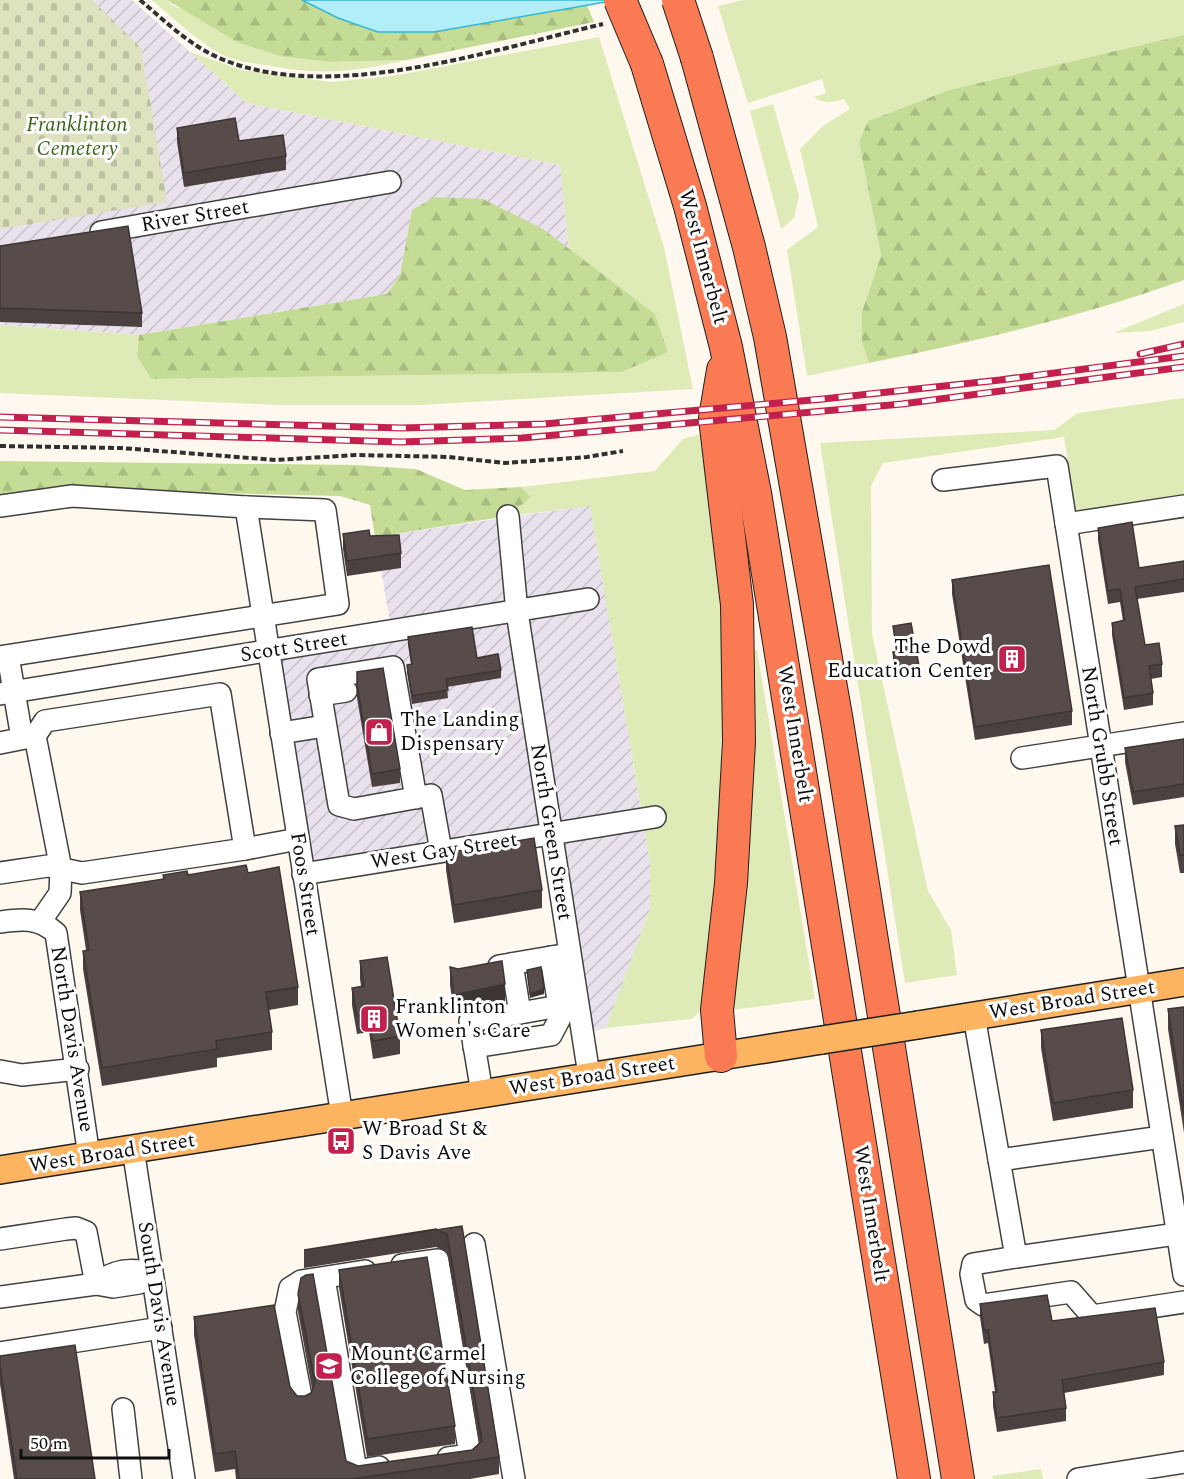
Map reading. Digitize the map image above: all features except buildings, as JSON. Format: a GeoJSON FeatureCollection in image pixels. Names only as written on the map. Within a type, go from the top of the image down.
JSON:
{"type":"FeatureCollection","features":[{"type":"Feature","properties":{"kind":"highway","name":"West Innerbelt"},"geometry":{"type":"LineString","coordinates":[[626,0],[690,206],[726,347],[755,493],[914,1479]]}},
{"type":"Feature","properties":{"kind":"highway","name":"West Innerbelt"},"geometry":{"type":"LineString","coordinates":[[678,0],[697,58],[749,247],[772,349],[837,722],[958,1479]]}},
{"type":"Feature","properties":{"kind":"highway"},"geometry":{"type":"LineString","coordinates":[[684,0],[697,58]]}},
{"type":"Feature","properties":{"kind":"highway"},"geometry":{"type":"LineString","coordinates":[[612,12],[647,64]]}},
{"type":"Feature","properties":{"kind":"highway"},"geometry":{"type":"LineString","coordinates":[[721,1056],[717,1010],[731,883],[739,742],[737,605],[715,418],[726,347]]}},
{"type":"Feature","properties":{"kind":"highway"},"geometry":{"type":"LineString","coordinates":[[907,1436],[909,1479]]}},
{"type":"Feature","properties":{"kind":"main road","name":"West Broad Street"},"geometry":{"type":"LineString","coordinates":[[0,1170],[1184,982]]}},
{"type":"Feature","properties":{"kind":"street","name":"River Street"},"geometry":{"type":"LineString","coordinates":[[80,235],[390,182]]}},
{"type":"Feature","properties":{"kind":"street","name":"North Grubb Street"},"geometry":{"type":"LineString","coordinates":[[943,480],[1057,466],[1138,989],[1162,1137],[1181,1233],[1184,1275]]}},
{"type":"Feature","properties":{"kind":"street"},"geometry":{"type":"LineString","coordinates":[[0,506],[72,496],[325,510],[338,604],[4,656],[7,693],[29,737],[61,870],[60,893],[44,923],[21,919],[0,922]]}},
{"type":"Feature","properties":{"kind":"street"},"geometry":{"type":"LineString","coordinates":[[1066,524],[1184,506]]}},
{"type":"Feature","properties":{"kind":"street","name":"Foos Street"},"geometry":{"type":"LineString","coordinates":[[246,507],[342,1116]]}},
{"type":"Feature","properties":{"kind":"street","name":"North Green Street"},"geometry":{"type":"LineString","coordinates":[[508,516],[517,612],[550,833],[566,1013],[589,1075]]}},
{"type":"Feature","properties":{"kind":"street","name":"Scott Street"},"geometry":{"type":"LineString","coordinates":[[7,693],[588,599]]}},
{"type":"Feature","properties":{"kind":"street"},"geometry":{"type":"LineString","coordinates":[[214,660],[245,849]]}},
{"type":"Feature","properties":{"kind":"street"},"geometry":{"type":"LineString","coordinates":[[319,687],[393,667],[416,798]]}},
{"type":"Feature","properties":{"kind":"street"},"geometry":{"type":"LineString","coordinates":[[319,687],[346,691]]}},
{"type":"Feature","properties":{"kind":"street"},"geometry":{"type":"LineString","coordinates":[[319,687],[339,805],[354,809],[431,795],[441,851]]}},
{"type":"Feature","properties":{"kind":"street"},"geometry":{"type":"LineString","coordinates":[[0,742],[29,737],[45,721],[220,694]]}},
{"type":"Feature","properties":{"kind":"street"},"geometry":{"type":"LineString","coordinates":[[281,733],[325,726]]}},
{"type":"Feature","properties":{"kind":"street"},"geometry":{"type":"LineString","coordinates":[[1022,758],[1184,733]]}},
{"type":"Feature","properties":{"kind":"street","name":"West Gay Street"},"geometry":{"type":"LineString","coordinates":[[303,874],[655,817]]}},
{"type":"Feature","properties":{"kind":"street"},"geometry":{"type":"LineString","coordinates":[[0,873],[48,866],[82,873],[298,839]]}},
{"type":"Feature","properties":{"kind":"street","name":"North Davis Avenue"},"geometry":{"type":"LineString","coordinates":[[44,923],[56,933],[60,945],[89,1156]]}},
{"type":"Feature","properties":{"kind":"street"},"geometry":{"type":"LineString","coordinates":[[478,970],[561,955]]}},
{"type":"Feature","properties":{"kind":"street"},"geometry":{"type":"LineString","coordinates":[[512,964],[520,1013]]}},
{"type":"Feature","properties":{"kind":"street"},"geometry":{"type":"LineString","coordinates":[[482,1093],[470,1021],[520,1013],[566,1013]]}},
{"type":"Feature","properties":{"kind":"street"},"geometry":{"type":"LineString","coordinates":[[474,1047],[551,1035],[566,1013]]}},
{"type":"Feature","properties":{"kind":"street"},"geometry":{"type":"LineString","coordinates":[[974,1016],[1016,1257]]}},
{"type":"Feature","properties":{"kind":"street"},"geometry":{"type":"LineString","coordinates":[[0,1071],[22,1076],[78,1069]]}},
{"type":"Feature","properties":{"kind":"street"},"geometry":{"type":"LineString","coordinates":[[999,1160],[1162,1137]]}},
{"type":"Feature","properties":{"kind":"street","name":"South Davis Avenue"},"geometry":{"type":"LineString","coordinates":[[133,1149],[184,1479]]}},
{"type":"Feature","properties":{"kind":"street"},"geometry":{"type":"LineString","coordinates":[[0,1239],[76,1228],[86,1232],[96,1284]]}},
{"type":"Feature","properties":{"kind":"street"},"geometry":{"type":"LineString","coordinates":[[1181,1233],[973,1264],[971,1274],[976,1300],[983,1305],[1071,1292],[1092,1316],[1184,1302]]}},
{"type":"Feature","properties":{"kind":"street"},"geometry":{"type":"LineString","coordinates":[[474,1244],[492,1385],[514,1479]]}},
{"type":"Feature","properties":{"kind":"street"},"geometry":{"type":"LineString","coordinates":[[302,1402],[285,1312],[290,1288],[301,1281],[438,1260],[470,1455],[431,1460]]}},
{"type":"Feature","properties":{"kind":"street"},"geometry":{"type":"LineString","coordinates":[[0,1297],[96,1284],[112,1287],[139,1283],[152,1274]]}},
{"type":"Feature","properties":{"kind":"street"},"geometry":{"type":"LineString","coordinates":[[324,1278],[356,1470],[400,1464]]}},
{"type":"Feature","properties":{"kind":"street"},"geometry":{"type":"LineString","coordinates":[[0,1353],[161,1328]]}},
{"type":"Feature","properties":{"kind":"street"},"geometry":{"type":"LineString","coordinates":[[123,1409],[131,1479]]}},
{"type":"Feature","properties":{"kind":"street"},"geometry":{"type":"LineString","coordinates":[[1078,1479],[1184,1462]]}},
{"type":"Feature","properties":{"kind":"path"},"geometry":{"type":"LineString","coordinates":[[140,0],[191,42],[217,57],[255,69],[338,78],[397,71],[612,12]]}},
{"type":"Feature","properties":{"kind":"path"},"geometry":{"type":"LineString","coordinates":[[0,446],[121,448],[276,460],[356,455],[448,457],[505,463],[588,457],[623,451]]}},
{"type":"Feature","properties":{"kind":"shaded area"},"geometry":{"type":"Polygon","coordinates":[[[0,0],[132,0],[247,103],[560,165],[569,250],[543,229],[412,210],[400,275],[387,294],[139,335],[0,325],[0,0]]]}},
{"type":"Feature","properties":{"kind":"shaded area"},"geometry":{"type":"Polygon","coordinates":[[[590,505],[650,862],[650,909],[606,1028],[583,1034],[550,833],[303,874],[269,652],[392,632],[375,537],[590,505]]]}},
{"type":"Feature","properties":{"kind":"green space","name":"Franklinton Cemetery"},"geometry":{"type":"Polygon","coordinates":[[[0,0],[92,0],[141,48],[167,202],[0,229],[0,0]]]}},
{"type":"Feature","properties":{"kind":"green space"},"geometry":{"type":"Polygon","coordinates":[[[152,0],[167,0],[173,6],[333,62],[407,60],[353,70],[304,71],[237,60],[221,54],[202,42],[152,0]]]}},
{"type":"Feature","properties":{"kind":"green space"},"geometry":{"type":"Polygon","coordinates":[[[167,0],[302,0],[338,18],[378,32],[434,32],[587,5],[594,22],[407,60],[332,62],[280,56],[237,42],[167,0]]]}},
{"type":"Feature","properties":{"kind":"green space"},"geometry":{"type":"Polygon","coordinates":[[[743,0],[1184,0],[1184,35],[949,90],[868,121],[859,142],[881,255],[862,312],[862,342],[869,363],[807,376],[787,250],[818,227],[800,149],[823,126],[850,109],[844,99],[825,102],[814,97],[826,93],[822,79],[748,103],[718,6],[743,0]]]}},
{"type":"Feature","properties":{"kind":"green space"},"geometry":{"type":"Polygon","coordinates":[[[1184,35],[1184,280],[1028,327],[869,363],[862,342],[862,312],[881,255],[859,142],[868,121],[949,90],[1184,35]]]}},
{"type":"Feature","properties":{"kind":"green space"},"geometry":{"type":"Polygon","coordinates":[[[599,37],[664,247],[693,389],[420,405],[278,405],[0,393],[0,325],[139,335],[137,356],[151,379],[622,372],[668,352],[655,314],[569,250],[560,165],[247,103],[190,52],[242,70],[331,82],[393,76],[599,37]]]}},
{"type":"Feature","properties":{"kind":"green space"},"geometry":{"type":"Polygon","coordinates":[[[773,104],[799,196],[794,218],[781,229],[750,111],[773,104]]]}},
{"type":"Feature","properties":{"kind":"green space"},"geometry":{"type":"Polygon","coordinates":[[[435,197],[483,199],[543,229],[655,314],[668,352],[622,372],[151,379],[137,356],[139,335],[387,294],[400,275],[412,210],[435,197]]]}},
{"type":"Feature","properties":{"kind":"green space"},"geometry":{"type":"Polygon","coordinates":[[[1184,304],[1184,322],[1150,331],[1113,333],[1184,304]]]}},
{"type":"Feature","properties":{"kind":"green space"},"geometry":{"type":"Polygon","coordinates":[[[1184,398],[1184,495],[1076,511],[1064,437],[883,463],[871,486],[872,634],[928,891],[951,930],[957,975],[905,983],[820,443],[1054,430],[1078,413],[1184,398]]]}},
{"type":"Feature","properties":{"kind":"green space"},"geometry":{"type":"Polygon","coordinates":[[[700,434],[705,451],[718,566],[722,707],[716,860],[700,1012],[691,1019],[606,1028],[650,909],[650,862],[590,506],[508,516],[531,497],[521,487],[655,471],[683,439],[700,434]]]}},
{"type":"Feature","properties":{"kind":"green space"},"geometry":{"type":"Polygon","coordinates":[[[0,461],[355,465],[416,469],[465,490],[521,487],[531,497],[508,516],[375,537],[370,505],[340,496],[43,489],[0,495],[0,461]]]}},
{"type":"Feature","properties":{"kind":"green space"},"geometry":{"type":"Polygon","coordinates":[[[757,650],[815,999],[732,1010],[746,652],[757,650]]]}},
{"type":"Feature","properties":{"kind":"green space"},"geometry":{"type":"Polygon","coordinates":[[[1041,1469],[1043,1479],[993,1479],[992,1476],[1041,1469]]]}},
{"type":"Feature","properties":{"kind":"water"},"geometry":{"type":"Polygon","coordinates":[[[302,0],[617,0],[434,32],[378,32],[338,18],[302,0]]]}},
{"type":"Feature","properties":{"kind":"railway"},"geometry":{"type":"LineString","coordinates":[[1140,354],[1184,344]]}},
{"type":"Feature","properties":{"kind":"railway"},"geometry":{"type":"LineString","coordinates":[[0,417],[402,428],[544,424],[823,399],[1000,380],[1184,356]]}},
{"type":"Feature","properties":{"kind":"railway"},"geometry":{"type":"LineString","coordinates":[[0,430],[401,442],[522,438],[902,404],[1184,367]]}},
{"type":"Feature","properties":{"kind":"place","name":"The Dowd Education Center"},"geometry":{"type":"Point","coordinates":[1012,659]}},
{"type":"Feature","properties":{"kind":"place","name":"The Landing Dispensary"},"geometry":{"type":"Point","coordinates":[379,732]}},
{"type":"Feature","properties":{"kind":"place","name":"Franklinton Women's Care"},"geometry":{"type":"Point","coordinates":[374,1019]}},
{"type":"Feature","properties":{"kind":"place","name":"W Broad St & S Davis Ave"},"geometry":{"type":"Point","coordinates":[341,1141]}},
{"type":"Feature","properties":{"kind":"place","name":"Mount Carmel College of Nursing"},"geometry":{"type":"Point","coordinates":[329,1366]}}]}
